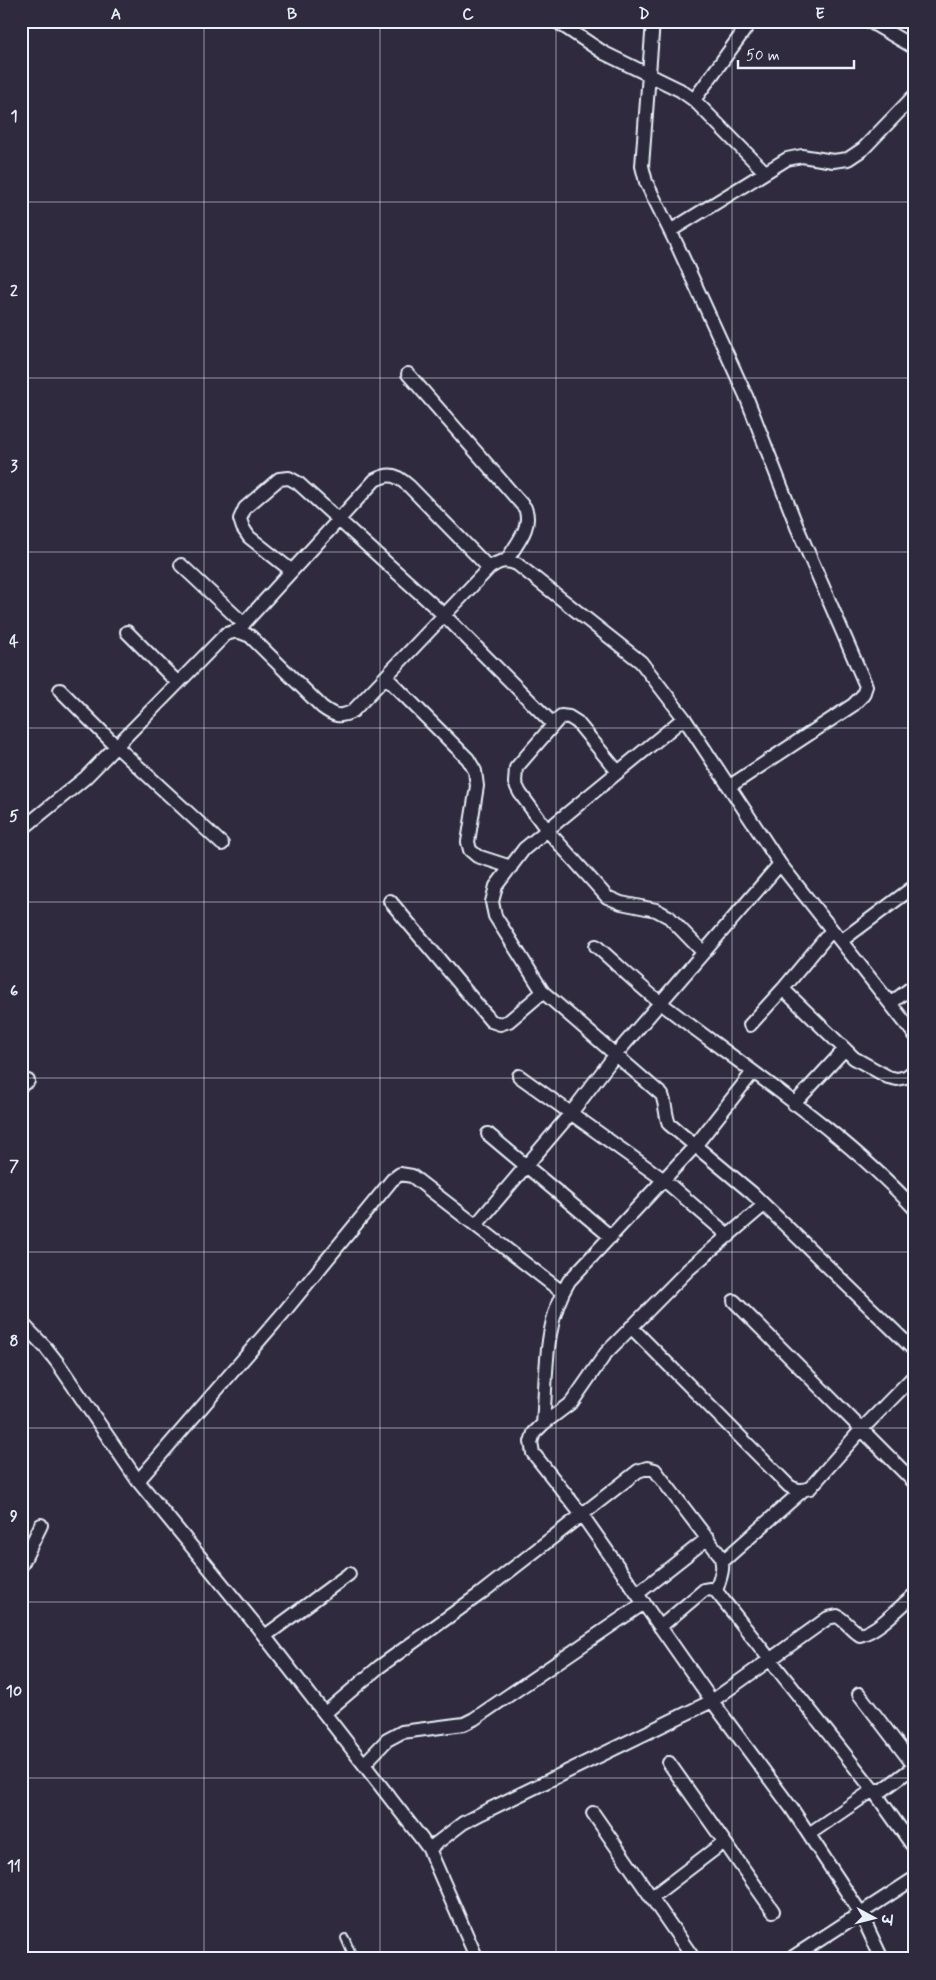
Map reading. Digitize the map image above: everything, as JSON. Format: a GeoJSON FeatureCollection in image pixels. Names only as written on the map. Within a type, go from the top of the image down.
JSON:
{"type":"FeatureCollection","features":[{"type":"Feature","properties":{"kind":"street"},"geometry":{"type":"LineString","coordinates":[[556,21],[604,53],[680,90],[694,100],[765,172]]}},
{"type":"Feature","properties":{"kind":"street"},"geometry":{"type":"LineString","coordinates":[[653,21],[642,166],[646,182],[746,396],[798,527],[866,686],[863,696],[853,705],[730,786]]}},
{"type":"Feature","properties":{"kind":"street"},"geometry":{"type":"LineString","coordinates":[[694,100],[751,21]]}},
{"type":"Feature","properties":{"kind":"street"},"geometry":{"type":"LineString","coordinates":[[873,22],[915,48]]}},
{"type":"Feature","properties":{"kind":"street"},"geometry":{"type":"LineString","coordinates":[[670,231],[787,158],[802,156],[832,161],[848,159],[863,148],[915,95]]}},
{"type":"Feature","properties":{"kind":"street"},"geometry":{"type":"LineString","coordinates":[[408,374],[525,508],[529,516],[528,524],[507,560]]}},
{"type":"Feature","properties":{"kind":"street"},"geometry":{"type":"LineString","coordinates":[[21,830],[68,793],[226,634],[241,627],[375,480],[386,475],[398,477],[489,568]]}},
{"type":"Feature","properties":{"kind":"street"},"geometry":{"type":"LineString","coordinates":[[292,571],[249,537],[240,519],[245,508],[279,479],[289,478],[298,483],[444,615],[553,724]]}},
{"type":"Feature","properties":{"kind":"street"},"geometry":{"type":"LineString","coordinates":[[182,565],[241,627],[322,707],[334,715],[343,716],[353,711],[489,568],[498,562],[507,560],[517,564],[641,662],[684,718],[780,864],[915,1035]]}},
{"type":"Feature","properties":{"kind":"street"},"geometry":{"type":"LineString","coordinates":[[127,632],[178,683]]}},
{"type":"Feature","properties":{"kind":"street"},"geometry":{"type":"LineString","coordinates":[[386,677],[468,759],[475,771],[477,786],[468,842],[470,850],[477,856],[511,867]]}},
{"type":"Feature","properties":{"kind":"street"},"geometry":{"type":"LineString","coordinates":[[60,690],[116,746],[222,844]]}},
{"type":"Feature","properties":{"kind":"street"},"geometry":{"type":"LineString","coordinates":[[618,772],[577,722],[570,717],[561,716],[516,768],[515,783],[547,830],[607,897],[621,903],[656,910],[669,917],[703,952]]}},
{"type":"Feature","properties":{"kind":"street"},"geometry":{"type":"LineString","coordinates":[[684,718],[524,849],[496,886],[492,902],[495,916],[543,992],[662,1095],[669,1124],[764,1205],[915,1351]]}},
{"type":"Feature","properties":{"kind":"street"},"geometry":{"type":"LineString","coordinates":[[476,1225],[571,1113],[616,1054],[780,864]]}},
{"type":"Feature","properties":{"kind":"street"},"geometry":{"type":"LineString","coordinates":[[840,941],[915,886]]}},
{"type":"Feature","properties":{"kind":"street"},"geometry":{"type":"LineString","coordinates":[[390,901],[491,1020],[500,1024],[509,1021],[543,992]]}},
{"type":"Feature","properties":{"kind":"street"},"geometry":{"type":"LineString","coordinates":[[750,1025],[832,930]]}},
{"type":"Feature","properties":{"kind":"street"},"geometry":{"type":"LineString","coordinates":[[596,946],[660,1002],[753,1072],[878,1172],[915,1210]]}},
{"type":"Feature","properties":{"kind":"street"},"geometry":{"type":"LineString","coordinates":[[891,1003],[915,986]]}},
{"type":"Feature","properties":{"kind":"street"},"geometry":{"type":"LineString","coordinates":[[783,989],[854,1058],[888,1077],[897,1079],[906,1077],[915,1070]]}},
{"type":"Feature","properties":{"kind":"street"},"geometry":{"type":"LineString","coordinates":[[794,1104],[845,1049]]}},
{"type":"Feature","properties":{"kind":"street"},"geometry":{"type":"LineString","coordinates":[[543,1424],[548,1342],[562,1292],[569,1281],[695,1146],[753,1072]]}},
{"type":"Feature","properties":{"kind":"street"},"geometry":{"type":"LineString","coordinates":[[519,1076],[664,1180],[729,1236]]}},
{"type":"Feature","properties":{"kind":"street"},"geometry":{"type":"LineString","coordinates":[[488,1134],[611,1237]]}},
{"type":"Feature","properties":{"kind":"street"},"geometry":{"type":"LineString","coordinates":[[138,1481],[284,1312],[392,1180],[400,1174],[412,1176],[562,1292]]}},
{"type":"Feature","properties":{"kind":"street"},"geometry":{"type":"LineString","coordinates":[[764,1205],[689,1270],[606,1353],[572,1402],[543,1424],[534,1433],[531,1442],[533,1453],[582,1515],[712,1701],[809,1834],[860,1912],[882,1959]]}},
{"type":"Feature","properties":{"kind":"street"},"geometry":{"type":"LineString","coordinates":[[734,1301],[915,1483]]}},
{"type":"Feature","properties":{"kind":"street"},"geometry":{"type":"LineString","coordinates":[[21,1322],[57,1362],[138,1481],[265,1636],[429,1849],[477,1959]]}},
{"type":"Feature","properties":{"kind":"street"},"geometry":{"type":"LineString","coordinates":[[631,1328],[795,1490],[810,1488],[861,1430],[915,1375]]}},
{"type":"Feature","properties":{"kind":"street"},"geometry":{"type":"LineString","coordinates":[[325,1713],[379,1667],[480,1594],[638,1471],[648,1468],[655,1470],[708,1538],[723,1561]]}},
{"type":"Feature","properties":{"kind":"street"},"geometry":{"type":"LineString","coordinates":[[716,1590],[723,1561],[802,1490]]}},
{"type":"Feature","properties":{"kind":"street"},"geometry":{"type":"LineString","coordinates":[[21,1566],[40,1525]]}},
{"type":"Feature","properties":{"kind":"street"},"geometry":{"type":"LineString","coordinates":[[364,1764],[394,1735],[402,1732],[464,1724],[474,1719],[640,1598],[708,1538]]}},
{"type":"Feature","properties":{"kind":"street"},"geometry":{"type":"LineString","coordinates":[[265,1636],[349,1574]]}},
{"type":"Feature","properties":{"kind":"street"},"geometry":{"type":"LineString","coordinates":[[660,1627],[704,1590],[716,1590],[769,1660],[873,1790],[915,1849]]}},
{"type":"Feature","properties":{"kind":"street"},"geometry":{"type":"LineString","coordinates":[[429,1849],[463,1823],[482,1813],[712,1701],[828,1618],[837,1616],[860,1635],[866,1634],[915,1594]]}},
{"type":"Feature","properties":{"kind":"street"},"geometry":{"type":"LineString","coordinates":[[809,1834],[873,1790],[884,1790],[915,1766],[859,1694]]}},
{"type":"Feature","properties":{"kind":"street"},"geometry":{"type":"LineString","coordinates":[[669,1763],[773,1911]]}},
{"type":"Feature","properties":{"kind":"street"},"geometry":{"type":"LineString","coordinates":[[593,1813],[694,1959]]}},
{"type":"Feature","properties":{"kind":"street"},"geometry":{"type":"LineString","coordinates":[[652,1898],[724,1842]]}},
{"type":"Feature","properties":{"kind":"street"},"geometry":{"type":"LineString","coordinates":[[790,1959],[915,1878]]}},
{"type":"Feature","properties":{"kind":"lane"},"geometry":{"type":"LineString","coordinates":[[345,1938],[354,1959]]}}]}
